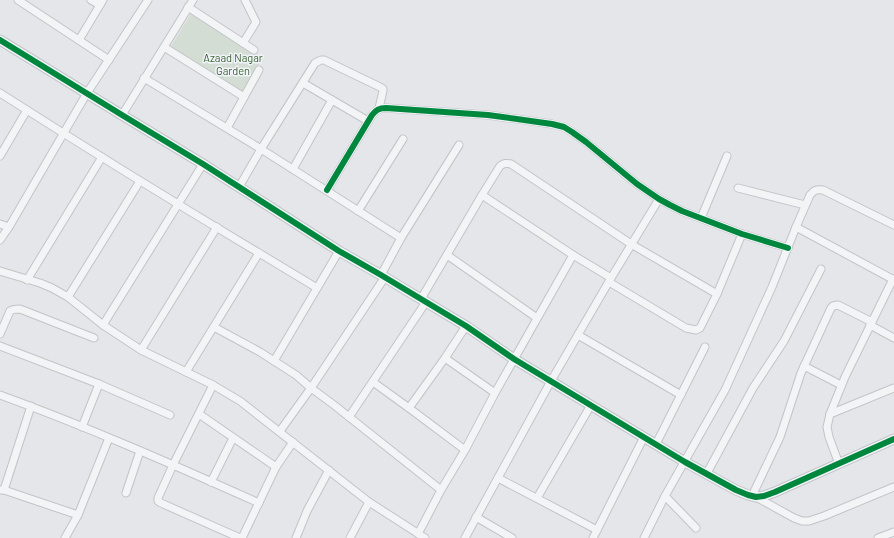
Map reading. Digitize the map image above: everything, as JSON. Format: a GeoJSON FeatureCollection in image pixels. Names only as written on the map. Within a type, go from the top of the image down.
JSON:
{"type":"FeatureCollection","features":[{"type":"Feature","properties":{"kind":"street"},"geometry":{"type":"LineString","coordinates":[[18,0],[109,60]]}},
{"type":"Feature","properties":{"kind":"street"},"geometry":{"type":"LineString","coordinates":[[79,40],[101,3],[92,0]]}},
{"type":"Feature","properties":{"kind":"street"},"geometry":{"type":"LineString","coordinates":[[0,240],[87,94],[148,0]]}},
{"type":"Feature","properties":{"kind":"street"},"geometry":{"type":"LineString","coordinates":[[122,115],[193,0]]}},
{"type":"Feature","properties":{"kind":"street"},"geometry":{"type":"LineString","coordinates":[[243,43],[256,22],[245,0]]}},
{"type":"Feature","properties":{"kind":"street"},"geometry":{"type":"LineString","coordinates":[[188,7],[254,50]]}},
{"type":"Feature","properties":{"kind":"street"},"geometry":{"type":"LineString","coordinates":[[0,40],[203,164],[339,250],[466,326],[514,359],[685,462],[736,490],[754,497],[794,518],[802,521],[809,521],[894,487]]}},
{"type":"Feature","properties":{"kind":"street"},"geometry":{"type":"LineString","coordinates":[[164,47],[244,98]]}},
{"type":"Feature","properties":{"kind":"street"},"geometry":{"type":"LineString","coordinates":[[239,187],[315,63],[324,60],[380,86],[383,89],[379,108],[368,121],[327,190]]}},
{"type":"Feature","properties":{"kind":"street"},"geometry":{"type":"LineString","coordinates":[[227,128],[259,70]]}},
{"type":"Feature","properties":{"kind":"street"},"geometry":{"type":"LineString","coordinates":[[144,78],[327,190],[401,238]]}},
{"type":"Feature","properties":{"kind":"street"},"geometry":{"type":"LineString","coordinates":[[303,83],[368,121]]}},
{"type":"Feature","properties":{"kind":"street"},"geometry":{"type":"LineString","coordinates":[[0,93],[63,134],[316,288]]}},
{"type":"Feature","properties":{"kind":"street"},"geometry":{"type":"LineString","coordinates":[[293,169],[332,100]]}},
{"type":"Feature","properties":{"kind":"street"},"geometry":{"type":"LineString","coordinates":[[379,108],[488,115],[564,127],[582,139],[637,184],[659,199],[682,211],[742,234],[788,248]]}},
{"type":"Feature","properties":{"kind":"street"},"geometry":{"type":"LineString","coordinates":[[0,156],[3,143],[27,110]]}},
{"type":"Feature","properties":{"kind":"street"},"geometry":{"type":"LineString","coordinates":[[358,211],[404,139]]}},
{"type":"Feature","properties":{"kind":"street"},"geometry":{"type":"LineString","coordinates":[[280,432],[311,388],[383,276],[401,238],[460,145]]}},
{"type":"Feature","properties":{"kind":"street"},"geometry":{"type":"LineString","coordinates":[[701,218],[726,156]]}},
{"type":"Feature","properties":{"kind":"street"},"geometry":{"type":"LineString","coordinates":[[27,280],[102,157]]}},
{"type":"Feature","properties":{"kind":"street"},"geometry":{"type":"LineString","coordinates":[[103,324],[203,164]]}},
{"type":"Feature","properties":{"kind":"street"},"geometry":{"type":"LineString","coordinates":[[349,417],[373,382],[424,300],[447,255],[482,195],[500,166],[503,164],[511,164],[631,244],[718,294]]}},
{"type":"Feature","properties":{"kind":"street"},"geometry":{"type":"LineString","coordinates":[[68,297],[140,181]]}},
{"type":"Feature","properties":{"kind":"street"},"geometry":{"type":"LineString","coordinates":[[738,188],[805,206]]}},
{"type":"Feature","properties":{"kind":"street"},"geometry":{"type":"LineString","coordinates":[[644,538],[665,496],[725,390],[772,287],[805,206],[814,190],[823,190],[894,226]]}},
{"type":"Feature","properties":{"kind":"street"},"geometry":{"type":"LineString","coordinates":[[482,195],[610,280],[686,328],[692,330],[700,328],[718,294],[742,234]]}},
{"type":"Feature","properties":{"kind":"street"},"geometry":{"type":"LineString","coordinates":[[465,538],[551,381],[659,199]]}},
{"type":"Feature","properties":{"kind":"street"},"geometry":{"type":"LineString","coordinates":[[0,224],[9,227]]}},
{"type":"Feature","properties":{"kind":"street"},"geometry":{"type":"LineString","coordinates":[[141,350],[217,227]]}},
{"type":"Feature","properties":{"kind":"street"},"geometry":{"type":"LineString","coordinates":[[796,227],[893,279],[841,385],[830,414],[828,422],[829,437],[839,464]]}},
{"type":"Feature","properties":{"kind":"street"},"geometry":{"type":"LineString","coordinates":[[274,361],[339,250]]}},
{"type":"Feature","properties":{"kind":"street"},"geometry":{"type":"LineString","coordinates":[[186,372],[259,253]]}},
{"type":"Feature","properties":{"kind":"street"},"geometry":{"type":"LineString","coordinates":[[447,255],[537,318]]}},
{"type":"Feature","properties":{"kind":"street"},"geometry":{"type":"LineString","coordinates":[[418,534],[441,490],[465,450],[495,393],[573,255]]}},
{"type":"Feature","properties":{"kind":"street"},"geometry":{"type":"LineString","coordinates":[[706,473],[752,388],[784,341],[822,269]]}},
{"type":"Feature","properties":{"kind":"street"},"geometry":{"type":"LineString","coordinates":[[0,271],[52,288],[68,297],[103,324],[141,350],[213,385],[240,401],[369,502],[425,538]]}},
{"type":"Feature","properties":{"kind":"street"},"geometry":{"type":"LineString","coordinates":[[754,497],[787,419],[804,366],[833,306],[838,305],[894,338]]}},
{"type":"Feature","properties":{"kind":"street"},"geometry":{"type":"LineString","coordinates":[[0,334],[12,309],[20,309],[94,338]]}},
{"type":"Feature","properties":{"kind":"street"},"geometry":{"type":"LineString","coordinates":[[214,326],[274,361],[296,376],[441,490]]}},
{"type":"Feature","properties":{"kind":"street"},"geometry":{"type":"LineString","coordinates":[[409,408],[466,326]]}},
{"type":"Feature","properties":{"kind":"street"},"geometry":{"type":"LineString","coordinates":[[578,335],[681,395]]}},
{"type":"Feature","properties":{"kind":"street"},"geometry":{"type":"LineString","coordinates":[[0,346],[99,384],[170,414]]}},
{"type":"Feature","properties":{"kind":"street"},"geometry":{"type":"LineString","coordinates":[[656,444],[705,347]]}},
{"type":"Feature","properties":{"kind":"street"},"geometry":{"type":"LineString","coordinates":[[444,358],[495,393]]}},
{"type":"Feature","properties":{"kind":"street"},"geometry":{"type":"LineString","coordinates":[[804,366],[841,385]]}},
{"type":"Feature","properties":{"kind":"street"},"geometry":{"type":"LineString","coordinates":[[373,382],[465,450]]}},
{"type":"Feature","properties":{"kind":"street"},"geometry":{"type":"LineString","coordinates":[[82,426],[99,384]]}},
{"type":"Feature","properties":{"kind":"street"},"geometry":{"type":"LineString","coordinates":[[213,385],[173,465],[158,501],[241,538],[276,467],[293,442]]}},
{"type":"Feature","properties":{"kind":"street"},"geometry":{"type":"LineString","coordinates":[[830,414],[894,388]]}},
{"type":"Feature","properties":{"kind":"street"},"geometry":{"type":"LineString","coordinates":[[0,395],[82,426],[259,503]]}},
{"type":"Feature","properties":{"kind":"street"},"geometry":{"type":"LineString","coordinates":[[537,498],[591,405]]}},
{"type":"Feature","properties":{"kind":"street"},"geometry":{"type":"LineString","coordinates":[[32,406],[2,490],[78,515]]}},
{"type":"Feature","properties":{"kind":"street"},"geometry":{"type":"LineString","coordinates":[[199,414],[276,467]]}},
{"type":"Feature","properties":{"kind":"street"},"geometry":{"type":"LineString","coordinates":[[593,538],[644,437]]}},
{"type":"Feature","properties":{"kind":"street"},"geometry":{"type":"LineString","coordinates":[[65,538],[78,515],[109,438]]}},
{"type":"Feature","properties":{"kind":"street"},"geometry":{"type":"LineString","coordinates":[[211,482],[233,438]]}},
{"type":"Feature","properties":{"kind":"street"},"geometry":{"type":"LineString","coordinates":[[754,497],[764,496],[775,492],[894,439]]}},
{"type":"Feature","properties":{"kind":"street"},"geometry":{"type":"LineString","coordinates":[[126,493],[140,451]]}},
{"type":"Feature","properties":{"kind":"street"},"geometry":{"type":"LineString","coordinates":[[296,538],[307,511],[328,470]]}},
{"type":"Feature","properties":{"kind":"street"},"geometry":{"type":"LineString","coordinates":[[498,478],[597,530]]}},
{"type":"Feature","properties":{"kind":"street"},"geometry":{"type":"LineString","coordinates":[[665,496],[696,528]]}},
{"type":"Feature","properties":{"kind":"street"},"geometry":{"type":"LineString","coordinates":[[350,538],[369,502]]}},
{"type":"Feature","properties":{"kind":"street"},"geometry":{"type":"LineString","coordinates":[[476,517],[504,536],[512,538]]}},
{"type":"Feature","properties":{"kind":"street"},"geometry":{"type":"LineString","coordinates":[[878,538],[894,532]]}},
{"type":"Feature","properties":{"kind":"green space","name":"Azaad Nagar Garden"},"geometry":{"type":"Polygon","coordinates":[[[192,12],[263,58],[242,94],[170,48],[192,12]]]}},
{"type":"Feature","properties":{"kind":"cycle path"},"geometry":{"type":"LineString","coordinates":[[0,40],[203,164],[339,251],[466,326],[514,359],[685,462],[736,490],[756,497],[764,496],[894,439]]}},
{"type":"Feature","properties":{"kind":"cycle path"},"geometry":{"type":"LineString","coordinates":[[327,190],[372,115],[381,108],[488,115],[564,127],[586,142],[637,184],[670,205],[742,234],[788,248]]}}]}
